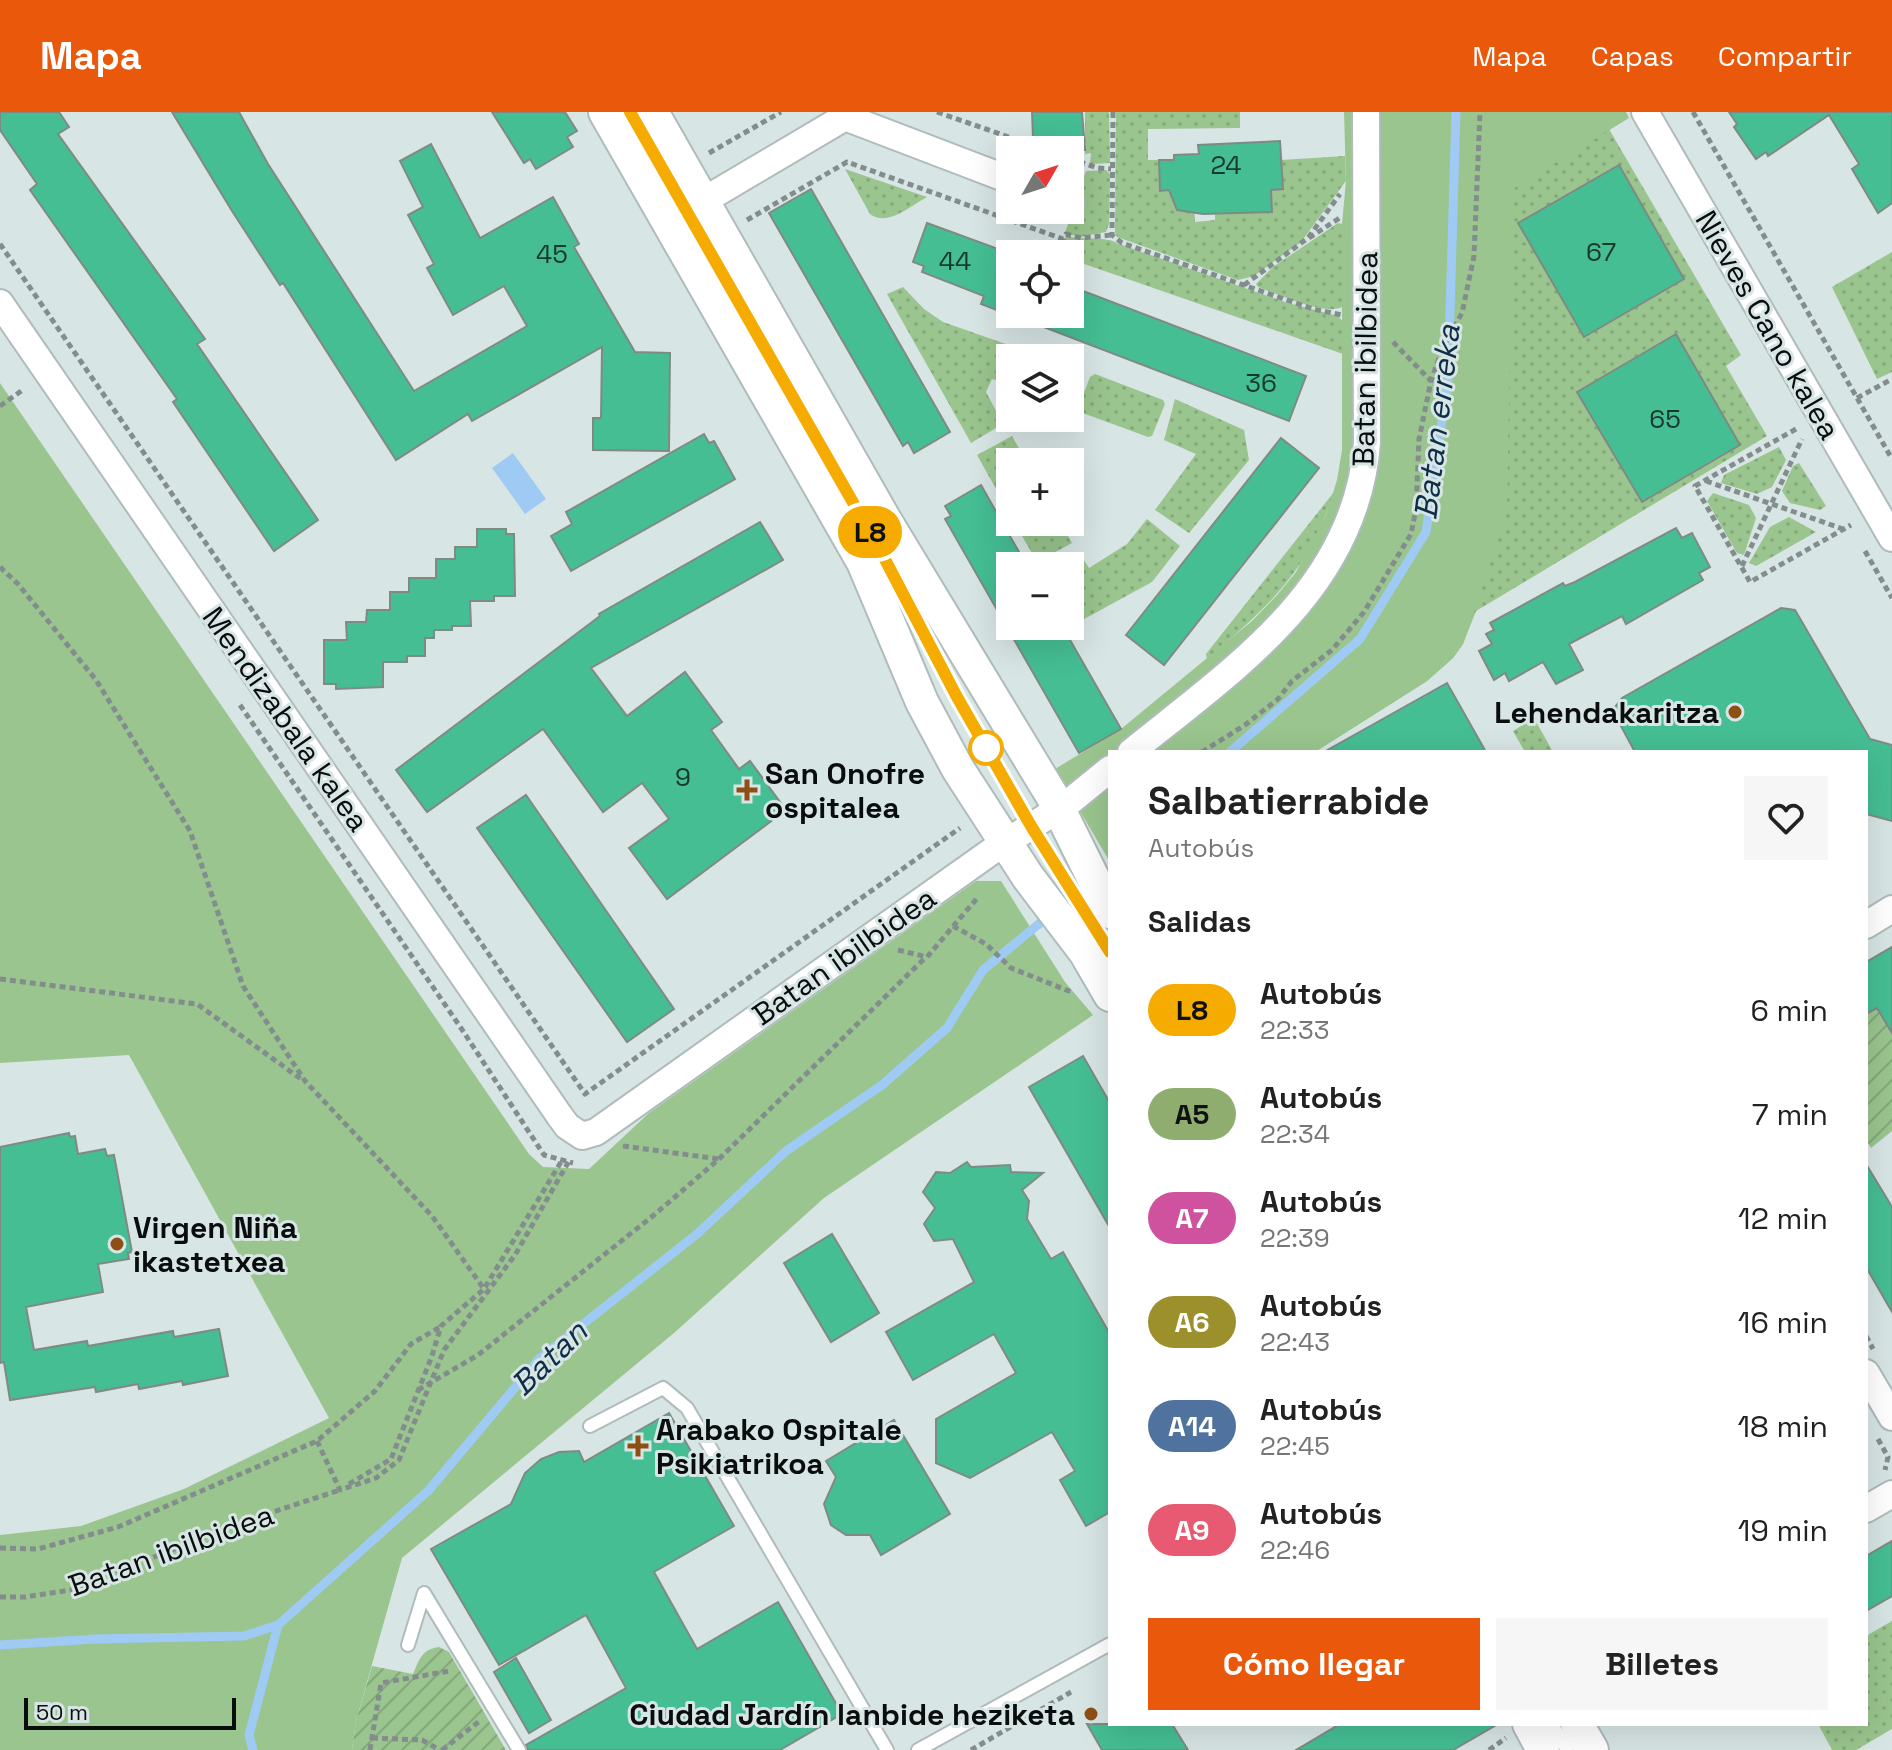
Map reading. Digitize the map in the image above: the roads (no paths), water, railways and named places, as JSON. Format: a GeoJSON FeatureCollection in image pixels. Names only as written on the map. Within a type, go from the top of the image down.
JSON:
{"type":"FeatureCollection","features":[{"type":"Feature","properties":{"kind":"street"},"geometry":{"type":"LineString","coordinates":[[605,112],[863,562],[937,731],[1018,835],[1085,952],[1095,995]]}},
{"type":"Feature","properties":{"kind":"street"},"geometry":{"type":"LineString","coordinates":[[652,112],[712,197],[885,520],[1059,808],[1108,908]]}},
{"type":"Feature","properties":{"kind":"street","name":"Batan ibilbidea"},"geometry":{"type":"LineString","coordinates":[[1133,750],[1228,674],[1282,623],[1320,580],[1356,506],[1365,472],[1367,443],[1366,112]]}},
{"type":"Feature","properties":{"kind":"street","name":"Nieves Cano kalea"},"geometry":{"type":"LineString","coordinates":[[1645,112],[1892,538]]}},
{"type":"Feature","properties":{"kind":"street"},"geometry":{"type":"LineString","coordinates":[[712,197],[845,117],[996,175]]}},
{"type":"Feature","properties":{"kind":"street","name":"Mendizabala kalea"},"geometry":{"type":"LineString","coordinates":[[0,303],[559,1115],[576,1133]]}},
{"type":"Feature","properties":{"kind":"street","name":"Batan ibilbidea"},"geometry":{"type":"LineString","coordinates":[[576,1133],[588,1136],[596,1132],[1108,771]]}},
{"type":"Feature","properties":{"kind":"street"},"geometry":{"type":"LineString","coordinates":[[1868,924],[1892,909]]}},
{"type":"Feature","properties":{"kind":"street"},"geometry":{"type":"LineString","coordinates":[[1868,1379],[1883,1424]]}},
{"type":"Feature","properties":{"kind":"street"},"geometry":{"type":"LineString","coordinates":[[1868,1507],[1887,1487]]}},
{"type":"Feature","properties":{"kind":"lane"},"geometry":{"type":"LineString","coordinates":[[630,112],[879,548],[957,697],[1018,835],[1108,949]]}},
{"type":"Feature","properties":{"kind":"lane"},"geometry":{"type":"LineString","coordinates":[[590,1426],[663,1388],[687,1408],[887,1750]]}},
{"type":"Feature","properties":{"kind":"lane"},"geometry":{"type":"LineString","coordinates":[[408,1645],[424,1593],[519,1750]]}},
{"type":"Feature","properties":{"kind":"lane"},"geometry":{"type":"LineString","coordinates":[[918,1750],[1108,1645]]}},
{"type":"Feature","properties":{"kind":"water"},"geometry":{"type":"Polygon","coordinates":[[[513,453],[546,499],[525,514],[492,468],[513,453]]]}},
{"type":"Feature","properties":{"kind":"waterway","name":"Batan erreka"},"geometry":{"type":"LineString","coordinates":[[1232,750],[1360,639],[1426,532],[1448,379],[1456,112]]}},
{"type":"Feature","properties":{"kind":"waterway","name":"Batan"},"geometry":{"type":"LineString","coordinates":[[0,1645],[96,1639],[244,1636],[278,1625],[429,1490],[539,1359],[697,1234],[786,1151],[882,1085],[947,1028],[983,970],[1040,923]]}},
{"type":"Feature","properties":{"kind":"waterway"},"geometry":{"type":"LineString","coordinates":[[253,1750],[249,1735],[278,1625]]}},
{"type":"Feature","properties":{"kind":"place","name":"Lehendakaritza"},"geometry":{"type":"Point","coordinates":[1735,712]}},
{"type":"Feature","properties":{"kind":"place","name":"San Onofre ospitalea"},"geometry":{"type":"Point","coordinates":[747,790]}},
{"type":"Feature","properties":{"kind":"place","name":"Virgen Niña ikastetxea"},"geometry":{"type":"Point","coordinates":[117,1244]}},
{"type":"Feature","properties":{"kind":"place","name":"Arabako Ospitale Psikiatrikoa"},"geometry":{"type":"Point","coordinates":[638,1446]}},
{"type":"Feature","properties":{"kind":"place","name":"Ciudad Jardín lanbide heziketa"},"geometry":{"type":"Point","coordinates":[1091,1714]}}]}
